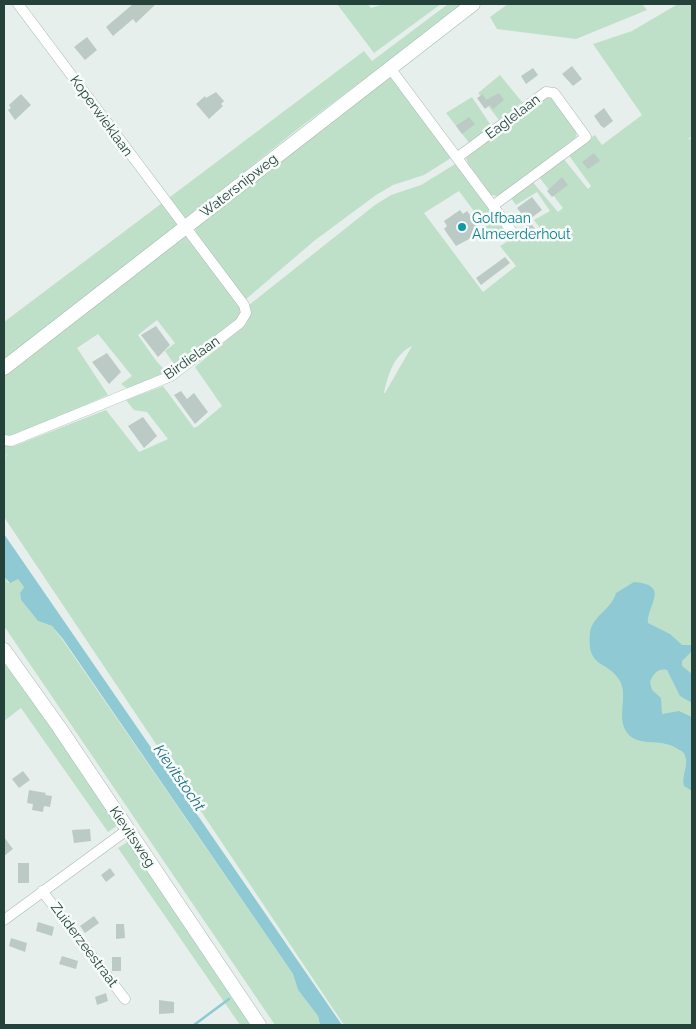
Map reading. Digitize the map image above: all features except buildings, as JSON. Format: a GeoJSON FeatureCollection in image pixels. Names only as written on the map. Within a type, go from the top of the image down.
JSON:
{"type":"FeatureCollection","features":[{"type":"Feature","properties":{"kind":"street","name":"Koperwieklaan"},"geometry":{"type":"LineString","coordinates":[[18,4],[122,145],[187,227]]}},
{"type":"Feature","properties":{"kind":"street","name":"Watersnipweg"},"geometry":{"type":"LineString","coordinates":[[4,368],[473,4]]}},
{"type":"Feature","properties":{"kind":"street"},"geometry":{"type":"LineString","coordinates":[[390,68],[494,205],[513,233]]}},
{"type":"Feature","properties":{"kind":"street","name":"Eaglelaan"},"geometry":{"type":"LineString","coordinates":[[458,157],[546,92],[554,93],[562,103],[586,137],[494,205]]}},
{"type":"Feature","properties":{"kind":"street","name":"Birdielaan"},"geometry":{"type":"LineString","coordinates":[[4,440],[11,441],[171,376],[245,317],[244,305],[187,227]]}},
{"type":"Feature","properties":{"kind":"street","name":"Kievitsweg"},"geometry":{"type":"LineString","coordinates":[[4,650],[59,727],[260,1025]]}},
{"type":"Feature","properties":{"kind":"street"},"geometry":{"type":"LineString","coordinates":[[4,920],[127,830]]}},
{"type":"Feature","properties":{"kind":"street","name":"Zuiderzeestraat"},"geometry":{"type":"LineString","coordinates":[[42,891],[125,999]]}},
{"type":"Feature","properties":{"kind":"green space"},"geometry":{"type":"Polygon","coordinates":[[[337,4],[368,4],[371,8],[384,4],[441,4],[374,53],[337,4]]]}},
{"type":"Feature","properties":{"kind":"green space"},"geometry":{"type":"Polygon","coordinates":[[[448,4],[465,4],[299,128],[4,364],[4,322],[364,51],[372,61],[448,4]]]}},
{"type":"Feature","properties":{"kind":"green space"},"geometry":{"type":"Polygon","coordinates":[[[508,4],[642,4],[647,10],[576,39],[497,29],[490,17],[508,4]]]}},
{"type":"Feature","properties":{"kind":"green space"},"geometry":{"type":"Polygon","coordinates":[[[678,4],[692,4],[692,136],[687,140],[692,138],[692,1025],[344,1025],[4,517],[4,458],[9,453],[4,457],[4,444],[14,446],[106,410],[139,452],[168,439],[147,412],[134,410],[126,400],[163,386],[194,428],[198,426],[222,406],[195,367],[246,324],[250,316],[249,305],[375,205],[391,195],[421,185],[457,163],[506,229],[494,238],[459,191],[424,213],[483,292],[516,266],[500,246],[520,234],[530,236],[540,228],[534,220],[550,211],[537,192],[516,205],[510,197],[531,180],[558,212],[563,208],[539,177],[563,158],[588,189],[591,186],[570,157],[571,151],[595,135],[602,145],[642,115],[593,44],[632,31],[678,4]],[[412,346],[396,360],[388,379],[385,393],[412,346]]]}},
{"type":"Feature","properties":{"kind":"green space"},"geometry":{"type":"Polygon","coordinates":[[[500,75],[522,102],[499,120],[478,93],[500,75]]]}},
{"type":"Feature","properties":{"kind":"green space"},"geometry":{"type":"Polygon","coordinates":[[[390,76],[394,78],[451,158],[424,175],[393,185],[376,195],[314,241],[245,300],[196,233],[195,225],[390,76]]]}},
{"type":"Feature","properties":{"kind":"green space"},"geometry":{"type":"Polygon","coordinates":[[[548,96],[554,98],[577,130],[576,137],[504,193],[496,196],[489,194],[468,164],[466,158],[469,153],[548,96]]]}},
{"type":"Feature","properties":{"kind":"green space"},"geometry":{"type":"Polygon","coordinates":[[[472,97],[492,127],[470,144],[446,113],[472,97]]]}},
{"type":"Feature","properties":{"kind":"green space"},"geometry":{"type":"Polygon","coordinates":[[[184,234],[242,309],[241,316],[176,367],[165,351],[175,343],[157,320],[138,335],[157,362],[167,372],[128,389],[121,384],[132,376],[98,334],[77,348],[108,395],[11,438],[4,437],[4,374],[184,234]]]}},
{"type":"Feature","properties":{"kind":"green space"},"geometry":{"type":"Polygon","coordinates":[[[4,577],[8,583],[18,578],[24,587],[20,593],[21,600],[38,621],[52,626],[62,639],[293,974],[298,990],[318,1016],[320,1025],[275,1025],[4,626],[4,577]]]}},
{"type":"Feature","properties":{"kind":"green space"},"geometry":{"type":"Polygon","coordinates":[[[4,657],[118,825],[108,832],[21,708],[4,721],[4,657]]]}},
{"type":"Feature","properties":{"kind":"green space"},"geometry":{"type":"Polygon","coordinates":[[[129,841],[255,1025],[240,1025],[118,848],[129,841]]]}},
{"type":"Feature","properties":{"kind":"water"},"geometry":{"type":"Polygon","coordinates":[[[4,534],[342,1025],[320,1025],[318,1016],[298,990],[293,974],[63,639],[52,626],[38,621],[21,600],[20,593],[24,587],[18,579],[10,583],[4,577],[4,534]]]}},
{"type":"Feature","properties":{"kind":"water"},"geometry":{"type":"Polygon","coordinates":[[[634,582],[652,587],[654,592],[648,623],[670,634],[682,645],[691,645],[691,652],[682,661],[682,666],[692,674],[692,703],[680,696],[667,670],[656,672],[650,682],[652,690],[661,698],[662,714],[679,711],[692,717],[692,791],[684,786],[683,782],[686,760],[683,752],[675,747],[661,743],[634,739],[625,730],[622,716],[623,695],[620,681],[615,674],[599,663],[591,653],[590,633],[594,622],[611,604],[616,593],[634,582]]]}},
{"type":"Feature","properties":{"kind":"waterway"},"geometry":{"type":"LineString","coordinates":[[194,1025],[229,999]]}},
{"type":"Feature","properties":{"kind":"place","name":"Golfbaan Almeerderhout"},"geometry":{"type":"Point","coordinates":[462,227]}},
{"type":"Feature","properties":{"kind":"water label","name":"Kievitstocht"},"geometry":{"type":"Point","coordinates":[179,778]}}]}
